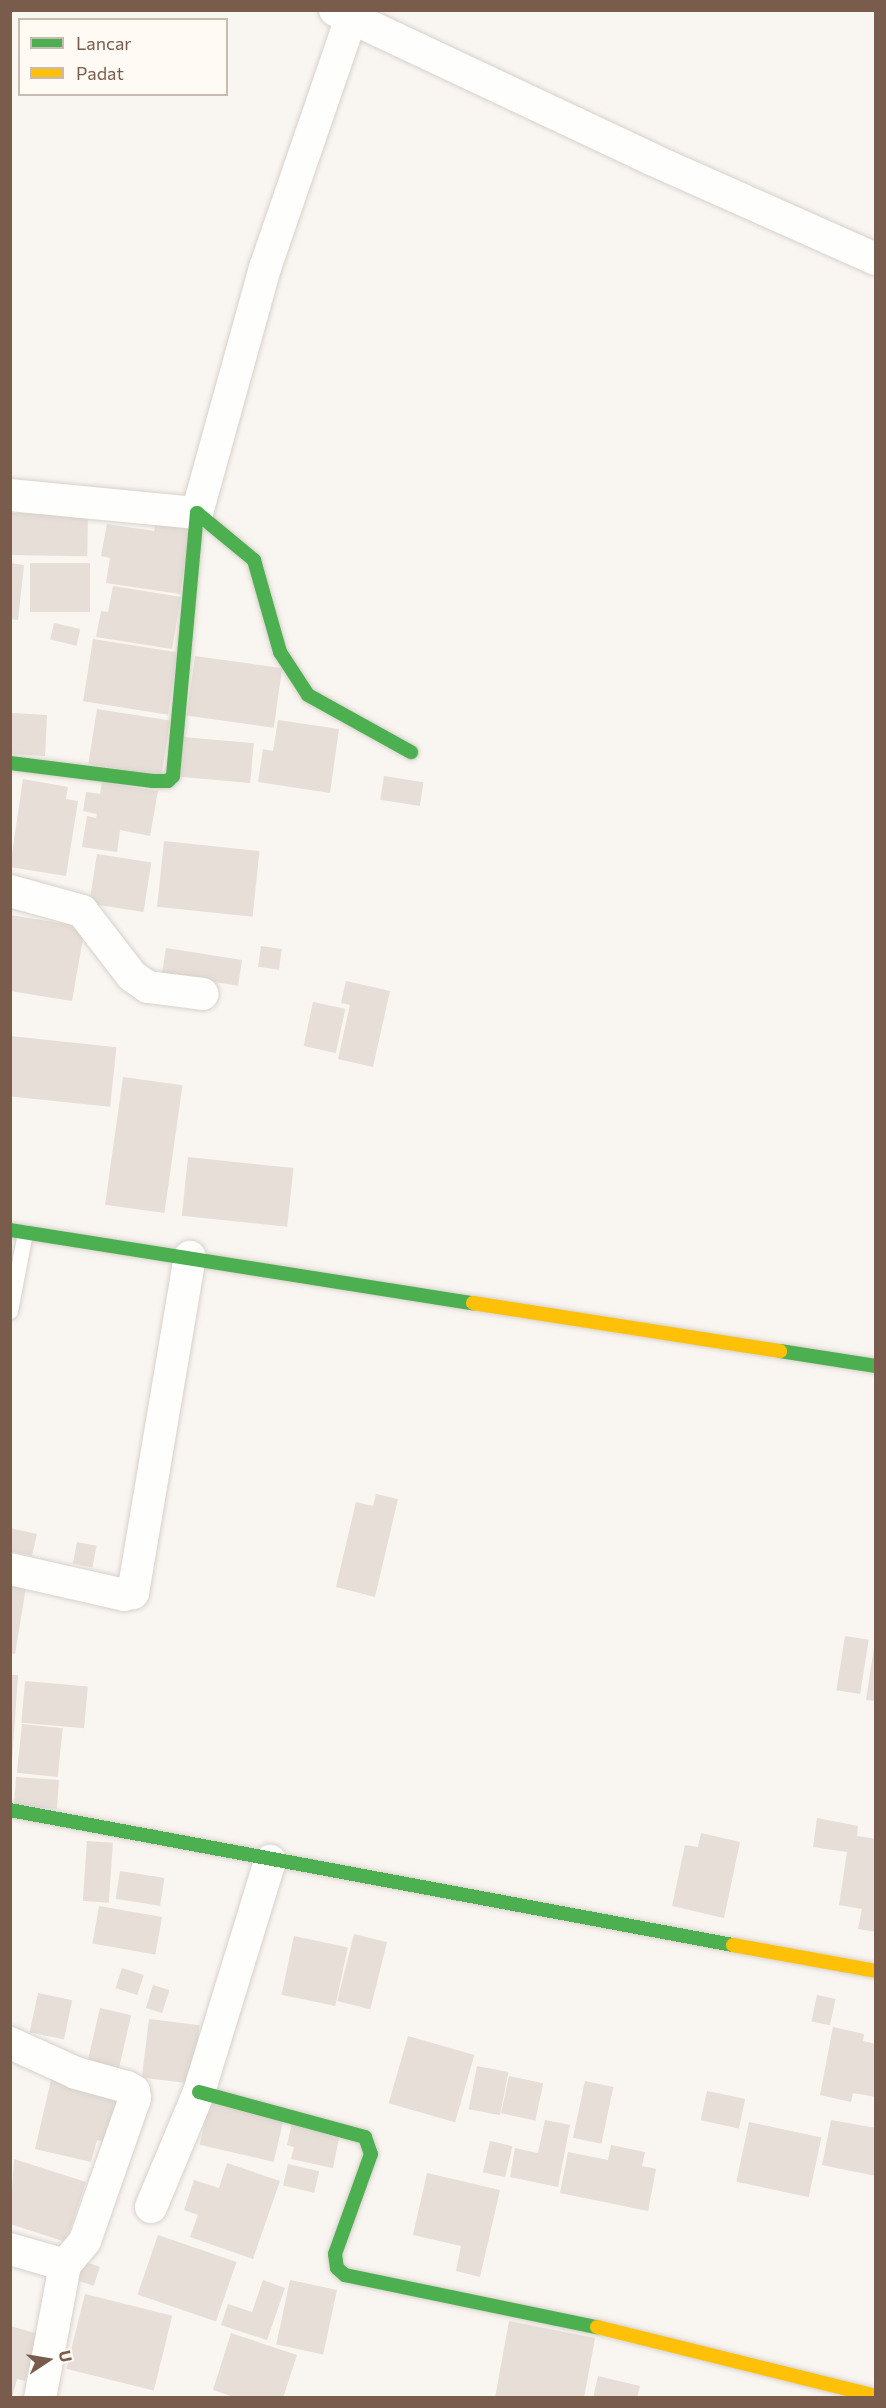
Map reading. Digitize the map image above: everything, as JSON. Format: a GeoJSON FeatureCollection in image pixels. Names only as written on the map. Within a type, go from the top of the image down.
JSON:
{"type":"FeatureCollection","features":[{"type":"Feature","properties":{"kind":"street"},"geometry":{"type":"LineString","coordinates":[[10,763],[153,781],[168,781],[173,776],[197,513],[265,268],[343,14],[651,159],[876,259]]}},
{"type":"Feature","properties":{"kind":"street"},"geometry":{"type":"LineString","coordinates":[[10,495],[197,513],[254,561],[280,652],[291,675],[308,695],[411,752]]}},
{"type":"Feature","properties":{"kind":"street"},"geometry":{"type":"LineString","coordinates":[[10,891],[82,911],[132,976],[148,987],[203,994]]}},
{"type":"Feature","properties":{"kind":"street"},"geometry":{"type":"LineString","coordinates":[[18,1231],[876,1366]]}},
{"type":"Feature","properties":{"kind":"street"},"geometry":{"type":"LineString","coordinates":[[10,1569],[124,1595],[133,1593],[190,1257]]}},
{"type":"Feature","properties":{"kind":"street"},"geometry":{"type":"LineString","coordinates":[[10,1810],[270,1861],[876,1971]]}},
{"type":"Feature","properties":{"kind":"street"},"geometry":{"type":"LineString","coordinates":[[151,2207],[199,2092],[270,1861]]}},
{"type":"Feature","properties":{"kind":"street"},"geometry":{"type":"LineString","coordinates":[[10,2043],[76,2073],[134,2091],[135,2098],[86,2241],[65,2265],[40,2397]]}},
{"type":"Feature","properties":{"kind":"street"},"geometry":{"type":"LineString","coordinates":[[199,2092],[365,2137],[371,2154],[335,2254],[337,2268],[345,2275],[571,2320],[876,2396]]}},
{"type":"Feature","properties":{"kind":"street"},"geometry":{"type":"LineString","coordinates":[[10,2249],[65,2265]]}},
{"type":"Feature","properties":{"kind":"lane"},"geometry":{"type":"LineString","coordinates":[[10,1311],[18,1231]]}},
{"type":"Feature","properties":{"kind":"building"},"geometry":{"type":"Polygon","coordinates":[[[10,513],[88,514],[87,556],[10,555],[10,513]]]}},
{"type":"Feature","properties":{"kind":"building"},"geometry":{"type":"Polygon","coordinates":[[[156,521],[191,526],[180,594],[106,583],[110,558],[101,556],[107,524],[154,531],[156,521]]]}},
{"type":"Feature","properties":{"kind":"building"},"geometry":{"type":"Polygon","coordinates":[[[10,563],[24,565],[18,620],[10,619],[10,563]]]}},
{"type":"Feature","properties":{"kind":"building"},"geometry":{"type":"Polygon","coordinates":[[[30,563],[90,563],[90,612],[30,612],[30,563]]]}},
{"type":"Feature","properties":{"kind":"building"},"geometry":{"type":"Polygon","coordinates":[[[113,586],[181,597],[172,649],[96,637],[101,611],[108,612],[113,586]]]}},
{"type":"Feature","properties":{"kind":"building"},"geometry":{"type":"Polygon","coordinates":[[[54,623],[80,629],[76,646],[50,640],[54,623]]]}},
{"type":"Feature","properties":{"kind":"building"},"geometry":{"type":"Polygon","coordinates":[[[93,639],[178,652],[168,715],[83,701],[93,639]]]}},
{"type":"Feature","properties":{"kind":"building"},"geometry":{"type":"Polygon","coordinates":[[[195,656],[282,668],[274,728],[187,715],[195,656]]]}},
{"type":"Feature","properties":{"kind":"building"},"geometry":{"type":"Polygon","coordinates":[[[10,704],[12,713],[47,715],[45,756],[10,754],[10,704]]]}},
{"type":"Feature","properties":{"kind":"building"},"geometry":{"type":"Polygon","coordinates":[[[97,709],[170,721],[161,776],[88,764],[97,709]]]}},
{"type":"Feature","properties":{"kind":"building"},"geometry":{"type":"Polygon","coordinates":[[[278,720],[339,729],[330,793],[258,782],[263,749],[273,751],[278,720]]]}},
{"type":"Feature","properties":{"kind":"building"},"geometry":{"type":"Polygon","coordinates":[[[183,737],[254,743],[250,783],[180,777],[183,737]]]}},
{"type":"Feature","properties":{"kind":"building"},"geometry":{"type":"Polygon","coordinates":[[[384,776],[424,782],[420,806],[380,800],[384,776]]]}},
{"type":"Feature","properties":{"kind":"building"},"geometry":{"type":"Polygon","coordinates":[[[23,779],[68,787],[66,799],[78,801],[66,876],[10,867],[23,779]]]}},
{"type":"Feature","properties":{"kind":"building"},"geometry":{"type":"Polygon","coordinates":[[[102,782],[158,791],[150,836],[120,830],[117,852],[82,847],[87,816],[96,818],[97,814],[83,811],[86,792],[100,794],[102,782]]]}},
{"type":"Feature","properties":{"kind":"building"},"geometry":{"type":"Polygon","coordinates":[[[164,841],[259,851],[253,917],[157,907],[164,841]]]}},
{"type":"Feature","properties":{"kind":"building"},"geometry":{"type":"Polygon","coordinates":[[[97,854],[151,863],[144,912],[89,903],[97,854]]]}},
{"type":"Feature","properties":{"kind":"building"},"geometry":{"type":"Polygon","coordinates":[[[10,915],[85,927],[72,1001],[10,991],[10,915]]]}},
{"type":"Feature","properties":{"kind":"building"},"geometry":{"type":"Polygon","coordinates":[[[261,946],[282,949],[279,970],[258,967],[261,946]]]}},
{"type":"Feature","properties":{"kind":"building"},"geometry":{"type":"Polygon","coordinates":[[[166,948],[242,960],[238,986],[162,974],[166,948]]]}},
{"type":"Feature","properties":{"kind":"building"},"geometry":{"type":"Polygon","coordinates":[[[346,981],[390,991],[373,1067],[338,1059],[350,1005],[341,1003],[346,981]]]}},
{"type":"Feature","properties":{"kind":"building"},"geometry":{"type":"Polygon","coordinates":[[[313,1002],[345,1009],[336,1053],[304,1046],[313,1002]]]}},
{"type":"Feature","properties":{"kind":"building"},"geometry":{"type":"Polygon","coordinates":[[[10,1036],[116,1047],[110,1107],[10,1096],[10,1036]]]}},
{"type":"Feature","properties":{"kind":"building"},"geometry":{"type":"Polygon","coordinates":[[[123,1077],[182,1085],[164,1213],[105,1205],[123,1077]]]}},
{"type":"Feature","properties":{"kind":"building"},"geometry":{"type":"Polygon","coordinates":[[[188,1157],[293,1168],[287,1227],[182,1216],[188,1157]]]}},
{"type":"Feature","properties":{"kind":"building"},"geometry":{"type":"Polygon","coordinates":[[[376,1494],[398,1499],[375,1597],[336,1587],[356,1502],[373,1506],[376,1494]]]}},
{"type":"Feature","properties":{"kind":"building"},"geometry":{"type":"Polygon","coordinates":[[[10,1528],[37,1534],[32,1556],[10,1551],[10,1528]]]}},
{"type":"Feature","properties":{"kind":"building"},"geometry":{"type":"Polygon","coordinates":[[[77,1542],[97,1546],[92,1567],[73,1564],[77,1542]]]}},
{"type":"Feature","properties":{"kind":"building"},"geometry":{"type":"Polygon","coordinates":[[[10,1571],[28,1575],[15,1654],[10,1653],[10,1571]]]}},
{"type":"Feature","properties":{"kind":"building"},"geometry":{"type":"Polygon","coordinates":[[[845,1636],[869,1640],[860,1694],[836,1690],[845,1636]]]}},
{"type":"Feature","properties":{"kind":"building"},"geometry":{"type":"Polygon","coordinates":[[[874,1647],[876,1647],[876,1701],[866,1700],[874,1647]]]}},
{"type":"Feature","properties":{"kind":"building"},"geometry":{"type":"Polygon","coordinates":[[[10,1675],[18,1675],[12,1762],[10,1761],[10,1675]]]}},
{"type":"Feature","properties":{"kind":"building"},"geometry":{"type":"Polygon","coordinates":[[[25,1681],[88,1686],[84,1728],[21,1723],[25,1681]]]}},
{"type":"Feature","properties":{"kind":"building"},"geometry":{"type":"Polygon","coordinates":[[[22,1724],[63,1728],[58,1777],[17,1773],[22,1724]]]}},
{"type":"Feature","properties":{"kind":"building"},"geometry":{"type":"Polygon","coordinates":[[[16,1777],[59,1780],[57,1809],[14,1806],[16,1777]]]}},
{"type":"Feature","properties":{"kind":"building"},"geometry":{"type":"Polygon","coordinates":[[[817,1818],[858,1826],[857,1836],[876,1839],[876,1932],[858,1929],[862,1909],[839,1905],[847,1852],[813,1847],[817,1818]]]}},
{"type":"Feature","properties":{"kind":"building"},"geometry":{"type":"Polygon","coordinates":[[[701,1833],[740,1842],[724,1918],[672,1906],[685,1845],[698,1847],[701,1833]]]}},
{"type":"Feature","properties":{"kind":"building"},"geometry":{"type":"Polygon","coordinates":[[[87,1841],[113,1843],[109,1903],[83,1901],[87,1841]]]}},
{"type":"Feature","properties":{"kind":"building"},"geometry":{"type":"Polygon","coordinates":[[[120,1871],[164,1878],[160,1906],[116,1899],[120,1871]]]}},
{"type":"Feature","properties":{"kind":"building"},"geometry":{"type":"Polygon","coordinates":[[[99,1906],[162,1917],[155,1955],[92,1943],[99,1906]]]}},
{"type":"Feature","properties":{"kind":"building"},"geometry":{"type":"Polygon","coordinates":[[[354,1934],[387,1942],[370,2009],[337,2001],[354,1934]]]}},
{"type":"Feature","properties":{"kind":"building"},"geometry":{"type":"Polygon","coordinates":[[[294,1936],[348,1947],[335,2006],[282,1995],[294,1936]]]}},
{"type":"Feature","properties":{"kind":"building"},"geometry":{"type":"Polygon","coordinates":[[[122,1968],[144,1975],[137,1995],[116,1988],[122,1968]]]}},
{"type":"Feature","properties":{"kind":"building"},"geometry":{"type":"Polygon","coordinates":[[[153,1985],[169,1990],[162,2013],[146,2008],[153,1985]]]}},
{"type":"Feature","properties":{"kind":"building"},"geometry":{"type":"Polygon","coordinates":[[[38,1993],[72,2000],[64,2039],[30,2032],[38,1993]]]}},
{"type":"Feature","properties":{"kind":"building"},"geometry":{"type":"Polygon","coordinates":[[[817,1995],[836,1999],[830,2025],[811,2021],[817,1995]]]}},
{"type":"Feature","properties":{"kind":"building"},"geometry":{"type":"Polygon","coordinates":[[[100,2008],[131,2015],[118,2073],[87,2065],[100,2008]]]}},
{"type":"Feature","properties":{"kind":"building"},"geometry":{"type":"Polygon","coordinates":[[[149,2019],[200,2025],[192,2084],[142,2078],[149,2019]]]}},
{"type":"Feature","properties":{"kind":"building"},"geometry":{"type":"Polygon","coordinates":[[[833,2027],[864,2034],[863,2041],[876,2044],[876,2097],[853,2093],[851,2102],[820,2095],[833,2027]]]}},
{"type":"Feature","properties":{"kind":"building"},"geometry":{"type":"Polygon","coordinates":[[[408,2036],[474,2055],[455,2122],[389,2103],[408,2036]]]}},
{"type":"Feature","properties":{"kind":"building"},"geometry":{"type":"Polygon","coordinates":[[[477,2066],[508,2072],[500,2115],[469,2109],[477,2066]]]}},
{"type":"Feature","properties":{"kind":"building"},"geometry":{"type":"Polygon","coordinates":[[[52,2076],[125,2093],[113,2144],[97,2140],[91,2162],[35,2149],[52,2076]]]}},
{"type":"Feature","properties":{"kind":"building"},"geometry":{"type":"Polygon","coordinates":[[[509,2076],[543,2083],[535,2120],[501,2113],[509,2076]]]}},
{"type":"Feature","properties":{"kind":"building"},"geometry":{"type":"Polygon","coordinates":[[[585,2081],[613,2087],[601,2144],[573,2138],[585,2081]]]}},
{"type":"Feature","properties":{"kind":"building"},"geometry":{"type":"Polygon","coordinates":[[[707,2091],[745,2099],[739,2128],[701,2120],[707,2091]]]}},
{"type":"Feature","properties":{"kind":"building"},"geometry":{"type":"Polygon","coordinates":[[[210,2100],[284,2117],[274,2162],[200,2145],[210,2100]]]}},
{"type":"Feature","properties":{"kind":"building"},"geometry":{"type":"Polygon","coordinates":[[[545,2120],[570,2125],[558,2187],[510,2177],[515,2148],[538,2153],[545,2120]]]}},
{"type":"Feature","properties":{"kind":"building"},"geometry":{"type":"Polygon","coordinates":[[[831,2120],[876,2128],[876,2176],[822,2165],[831,2120]]]}},
{"type":"Feature","properties":{"kind":"building"},"geometry":{"type":"Polygon","coordinates":[[[749,2122],[821,2137],[809,2197],[736,2182],[749,2122]]]}},
{"type":"Feature","properties":{"kind":"building"},"geometry":{"type":"Polygon","coordinates":[[[292,2123],[340,2133],[333,2168],[291,2159],[294,2147],[287,2145],[292,2123]]]}},
{"type":"Feature","properties":{"kind":"building"},"geometry":{"type":"Polygon","coordinates":[[[490,2141],[512,2146],[505,2177],[483,2172],[490,2141]]]}},
{"type":"Feature","properties":{"kind":"building"},"geometry":{"type":"Polygon","coordinates":[[[611,2145],[645,2152],[642,2166],[656,2169],[648,2211],[560,2193],[568,2152],[608,2160],[611,2145]]]}},
{"type":"Feature","properties":{"kind":"building"},"geometry":{"type":"Polygon","coordinates":[[[14,2159],[86,2182],[66,2242],[10,2224],[14,2159]]]}},
{"type":"Feature","properties":{"kind":"building"},"geometry":{"type":"Polygon","coordinates":[[[227,2163],[280,2181],[253,2259],[190,2237],[198,2215],[184,2210],[194,2180],[219,2188],[227,2163]]]}},
{"type":"Feature","properties":{"kind":"building"},"geometry":{"type":"Polygon","coordinates":[[[288,2164],[319,2171],[314,2193],[283,2185],[288,2164]]]}},
{"type":"Feature","properties":{"kind":"building"},"geometry":{"type":"Polygon","coordinates":[[[427,2173],[500,2190],[480,2277],[456,2271],[461,2246],[413,2235],[427,2173]]]}},
{"type":"Feature","properties":{"kind":"building"},"geometry":{"type":"Polygon","coordinates":[[[158,2235],[236,2262],[216,2322],[137,2295],[158,2235]]]}},
{"type":"Feature","properties":{"kind":"building"},"geometry":{"type":"Polygon","coordinates":[[[79,2260],[100,2267],[94,2286],[73,2279],[79,2260]]]}},
{"type":"Feature","properties":{"kind":"building"},"geometry":{"type":"Polygon","coordinates":[[[263,2280],[285,2288],[267,2340],[221,2325],[228,2304],[252,2312],[263,2280]]]}},
{"type":"Feature","properties":{"kind":"building"},"geometry":{"type":"Polygon","coordinates":[[[290,2280],[337,2290],[323,2355],[276,2345],[290,2280]]]}},
{"type":"Feature","properties":{"kind":"building"},"geometry":{"type":"Polygon","coordinates":[[[85,2294],[172,2316],[154,2390],[66,2369],[85,2294]]]}},
{"type":"Feature","properties":{"kind":"building"},"geometry":{"type":"Polygon","coordinates":[[[509,2321],[595,2338],[584,2398],[495,2398],[509,2321]]]}},
{"type":"Feature","properties":{"kind":"building"},"geometry":{"type":"Polygon","coordinates":[[[10,2326],[39,2334],[25,2381],[17,2379],[12,2398],[10,2326]]]}},
{"type":"Feature","properties":{"kind":"building"},"geometry":{"type":"Polygon","coordinates":[[[231,2333],[297,2355],[283,2398],[237,2398],[213,2390],[231,2333]]]}},
{"type":"Feature","properties":{"kind":"building"},"geometry":{"type":"Polygon","coordinates":[[[598,2376],[640,2386],[637,2398],[593,2398],[598,2376]]]}},
{"type":"Feature","properties":{"kind":"traffic: fast"},"geometry":{"type":"LineString","coordinates":[[10,763],[153,781],[168,781],[173,776],[197,513],[254,560],[280,652],[308,695],[411,752]]}},
{"type":"Feature","properties":{"kind":"traffic: fast"},"geometry":{"type":"LineString","coordinates":[[10,1230],[473,1303]]}},
{"type":"Feature","properties":{"kind":"traffic: fast"},"geometry":{"type":"LineString","coordinates":[[780,1351],[876,1366]]}},
{"type":"Feature","properties":{"kind":"traffic: fast"},"geometry":{"type":"LineString","coordinates":[[10,1810],[733,1945]]}},
{"type":"Feature","properties":{"kind":"traffic: fast"},"geometry":{"type":"LineString","coordinates":[[199,2092],[365,2137],[371,2154],[335,2254],[337,2268],[345,2275],[597,2327]]}},
{"type":"Feature","properties":{"kind":"traffic: slow"},"geometry":{"type":"LineString","coordinates":[[473,1303],[780,1351]]}},
{"type":"Feature","properties":{"kind":"traffic: slow"},"geometry":{"type":"LineString","coordinates":[[733,1945],[876,1971]]}},
{"type":"Feature","properties":{"kind":"traffic: slow"},"geometry":{"type":"LineString","coordinates":[[597,2327],[876,2396]]}}]}
